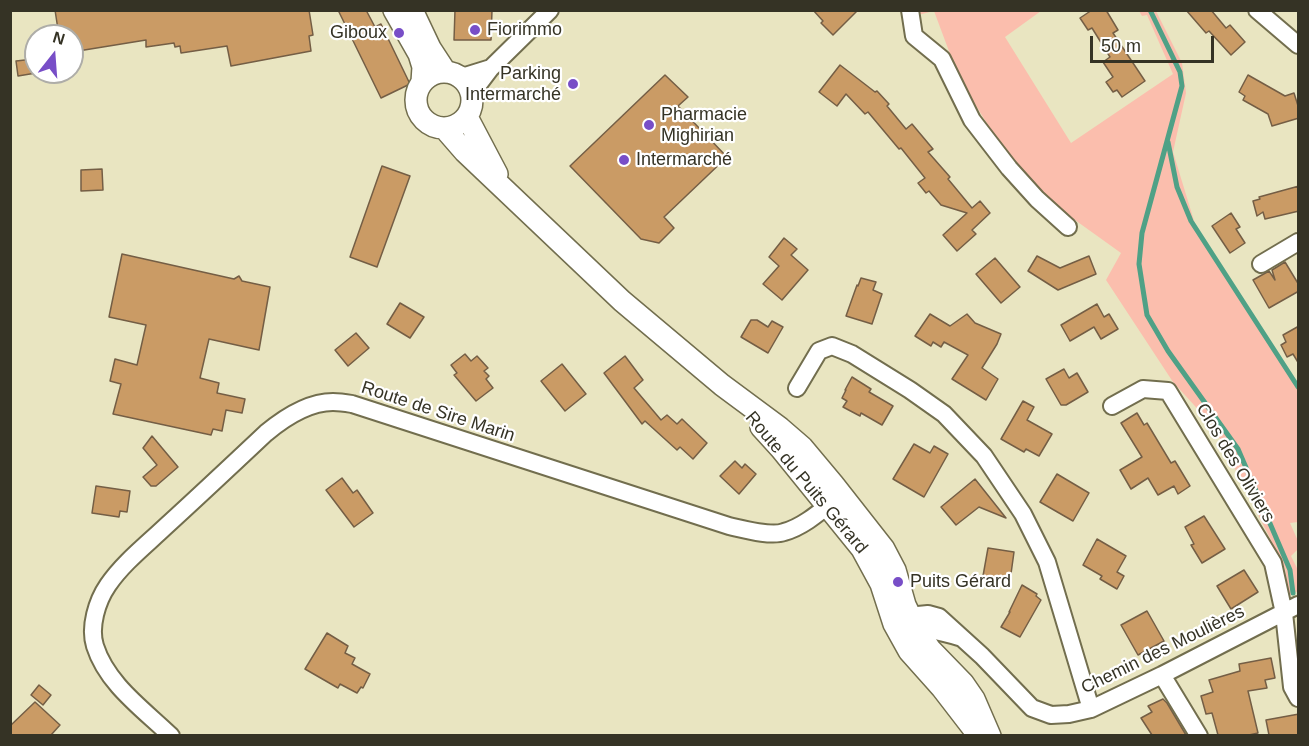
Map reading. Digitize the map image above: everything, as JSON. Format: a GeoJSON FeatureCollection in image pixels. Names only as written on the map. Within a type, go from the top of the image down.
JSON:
{"type":"FeatureCollection","features":[{"type":"Feature","properties":{"kind":"main road"},"geometry":{"type":"LineString","coordinates":[[394,10],[419,54],[423,67],[422,82]]}},
{"type":"Feature","properties":{"kind":"main road"},"geometry":{"type":"LineString","coordinates":[[411,10],[430,48],[459,80],[472,106],[467,117],[453,127],[437,128],[429,124],[419,113],[416,98],[422,82],[431,75],[459,80]]}},
{"type":"Feature","properties":{"kind":"main road","name":"Route du Puits Gérard"},"geometry":{"type":"LineString","coordinates":[[467,117],[506,190]]}},
{"type":"Feature","properties":{"kind":"main road","name":"Route du Puits Gérard"},"geometry":{"type":"LineString","coordinates":[[445,129],[465,152],[622,301],[722,385],[781,449],[835,500],[908,625],[963,683],[974,699],[990,735]]}},
{"type":"Feature","properties":{"kind":"main road","name":"Route du Puits Gérard"},"geometry":{"type":"LineString","coordinates":[[908,625],[915,659],[942,688],[978,735]]}},
{"type":"Feature","properties":{"kind":"street"},"geometry":{"type":"LineString","coordinates":[[459,80],[491,68],[550,10]]}},
{"type":"Feature","properties":{"kind":"street"},"geometry":{"type":"LineString","coordinates":[[910,10],[914,36],[942,59],[972,120],[1009,168],[1037,199],[1068,227]]}},
{"type":"Feature","properties":{"kind":"street"},"geometry":{"type":"LineString","coordinates":[[1257,10],[1299,45]]}},
{"type":"Feature","properties":{"kind":"street"},"geometry":{"type":"LineString","coordinates":[[1261,264],[1299,242]]}},
{"type":"Feature","properties":{"kind":"street"},"geometry":{"type":"LineString","coordinates":[[797,388],[819,351],[832,346],[852,354],[944,414],[984,456],[1023,514],[1047,562],[1090,709]]}},
{"type":"Feature","properties":{"kind":"street","name":"Clos des Oliviers"},"geometry":{"type":"LineString","coordinates":[[1112,406],[1143,389],[1168,391],[1273,563],[1291,609]]}},
{"type":"Feature","properties":{"kind":"street","name":"Route de Sire Marin"},"geometry":{"type":"LineString","coordinates":[[171,735],[117,685],[105,666],[95,645],[93,633],[102,594],[135,555],[281,420],[317,405],[332,402],[352,404],[729,526],[760,532],[783,533],[801,524],[835,500]]}},
{"type":"Feature","properties":{"kind":"street"},"geometry":{"type":"LineString","coordinates":[[1291,609],[1292,687],[1299,698]]}},
{"type":"Feature","properties":{"kind":"street","name":"Chemin des Moulières"},"geometry":{"type":"LineString","coordinates":[[908,625],[939,630],[962,638],[1032,708],[1052,715],[1090,709],[1291,609]]}},
{"type":"Feature","properties":{"kind":"street"},"geometry":{"type":"LineString","coordinates":[[1162,675],[1199,735]]}},
{"type":"Feature","properties":{"kind":"shaded area"},"geometry":{"type":"Polygon","coordinates":[[[919,10],[1041,11],[1005,37],[1071,143],[1173,74],[1147,15],[1142,16],[1139,11],[1156,11],[1182,63],[1186,93],[1173,152],[1195,224],[1296,381],[1298,380],[1298,522],[1290,523],[1298,541],[1298,549],[1291,556],[1298,570],[1298,591],[1289,596],[1285,568],[1214,427],[1173,382],[1106,280],[1121,253],[1040,192],[1002,148],[959,78],[934,11],[918,15],[919,10]]]}},
{"type":"Feature","properties":{"kind":"building"},"geometry":{"type":"Polygon","coordinates":[[[55,10],[309,10],[313,35],[309,36],[311,51],[231,66],[227,46],[181,53],[180,46],[175,47],[174,43],[146,47],[146,40],[84,50],[84,24],[57,24],[55,10]]]}},
{"type":"Feature","properties":{"kind":"building"},"geometry":{"type":"Polygon","coordinates":[[[338,10],[366,10],[375,27],[381,24],[410,84],[381,98],[338,10]]]}},
{"type":"Feature","properties":{"kind":"building"},"geometry":{"type":"Polygon","coordinates":[[[455,10],[492,10],[491,40],[454,40],[455,10]]]}},
{"type":"Feature","properties":{"kind":"building"},"geometry":{"type":"Polygon","coordinates":[[[813,10],[858,10],[833,35],[821,23],[823,21],[813,10]]]}},
{"type":"Feature","properties":{"kind":"building"},"geometry":{"type":"Polygon","coordinates":[[[1092,10],[1106,10],[1118,30],[1113,33],[1145,81],[1122,97],[1117,90],[1113,92],[1106,82],[1113,77],[1103,62],[1110,57],[1092,28],[1088,30],[1080,18],[1092,10]]]}},
{"type":"Feature","properties":{"kind":"building"},"geometry":{"type":"Polygon","coordinates":[[[1186,10],[1211,10],[1226,28],[1230,25],[1245,42],[1231,55],[1209,31],[1206,33],[1186,10]]]}},
{"type":"Feature","properties":{"kind":"building"},"geometry":{"type":"Polygon","coordinates":[[[24,60],[24,75],[18,76],[16,61],[24,60]]]}},
{"type":"Feature","properties":{"kind":"building"},"geometry":{"type":"Polygon","coordinates":[[[840,65],[875,92],[877,91],[906,129],[912,124],[933,149],[928,152],[950,177],[948,179],[972,208],[980,201],[990,213],[972,230],[976,234],[957,251],[943,235],[967,213],[941,205],[929,191],[926,193],[918,183],[925,178],[901,148],[899,149],[868,112],[865,114],[846,94],[837,106],[819,92],[840,65]]]}},
{"type":"Feature","properties":{"kind":"building"},"geometry":{"type":"Polygon","coordinates":[[[665,75],[688,97],[678,106],[727,157],[664,217],[674,228],[659,243],[641,239],[570,166],[665,75]]]}},
{"type":"Feature","properties":{"kind":"building"},"geometry":{"type":"Polygon","coordinates":[[[1248,75],[1285,96],[1294,93],[1299,118],[1272,126],[1268,114],[1243,100],[1245,96],[1239,92],[1248,75]]]}},
{"type":"Feature","properties":{"kind":"building"},"geometry":{"type":"Polygon","coordinates":[[[382,166],[410,176],[377,267],[350,257],[382,166]]]}},
{"type":"Feature","properties":{"kind":"building"},"geometry":{"type":"Polygon","coordinates":[[[102,169],[103,190],[81,191],[81,170],[102,169]]]}},
{"type":"Feature","properties":{"kind":"building"},"geometry":{"type":"Polygon","coordinates":[[[1299,186],[1299,211],[1265,219],[1263,212],[1257,216],[1253,201],[1260,199],[1259,197],[1299,186]]]}},
{"type":"Feature","properties":{"kind":"building"},"geometry":{"type":"Polygon","coordinates":[[[1231,213],[1240,227],[1236,229],[1245,243],[1230,253],[1212,226],[1231,213]]]}},
{"type":"Feature","properties":{"kind":"building"},"geometry":{"type":"Polygon","coordinates":[[[784,238],[797,249],[791,255],[808,270],[782,300],[763,284],[779,266],[769,257],[784,238]]]}},
{"type":"Feature","properties":{"kind":"building"},"geometry":{"type":"Polygon","coordinates":[[[122,254],[234,279],[239,276],[242,281],[270,287],[259,350],[209,339],[200,378],[219,383],[217,393],[245,399],[242,413],[226,410],[222,431],[213,429],[211,435],[113,414],[121,384],[110,381],[115,359],[137,365],[146,325],[109,317],[122,254]]]}},
{"type":"Feature","properties":{"kind":"building"},"geometry":{"type":"Polygon","coordinates":[[[1037,256],[1060,268],[1089,256],[1096,274],[1058,290],[1028,271],[1037,256]]]}},
{"type":"Feature","properties":{"kind":"building"},"geometry":{"type":"Polygon","coordinates":[[[995,258],[1020,287],[1001,303],[976,274],[995,258]]]}},
{"type":"Feature","properties":{"kind":"building"},"geometry":{"type":"Polygon","coordinates":[[[1285,262],[1299,285],[1299,291],[1269,308],[1253,280],[1269,271],[1275,280],[1272,270],[1285,262]]]}},
{"type":"Feature","properties":{"kind":"building"},"geometry":{"type":"Polygon","coordinates":[[[861,278],[876,282],[873,290],[882,294],[872,324],[846,316],[861,278]]]}},
{"type":"Feature","properties":{"kind":"building"},"geometry":{"type":"Polygon","coordinates":[[[400,303],[424,317],[410,338],[387,324],[400,303]]]}},
{"type":"Feature","properties":{"kind":"building"},"geometry":{"type":"Polygon","coordinates":[[[1097,304],[1104,317],[1109,314],[1118,329],[1101,339],[1094,327],[1070,341],[1061,325],[1097,304]]]}},
{"type":"Feature","properties":{"kind":"building"},"geometry":{"type":"Polygon","coordinates":[[[930,314],[950,326],[967,314],[975,323],[1001,334],[982,368],[998,379],[986,400],[952,379],[968,355],[944,342],[941,347],[933,342],[931,346],[915,336],[930,314]]]}},
{"type":"Feature","properties":{"kind":"building"},"geometry":{"type":"Polygon","coordinates":[[[751,320],[757,320],[768,327],[772,321],[783,327],[768,353],[741,337],[751,320]]]}},
{"type":"Feature","properties":{"kind":"building"},"geometry":{"type":"Polygon","coordinates":[[[1299,326],[1299,364],[1293,354],[1287,357],[1281,345],[1286,342],[1283,335],[1299,326]]]}},
{"type":"Feature","properties":{"kind":"building"},"geometry":{"type":"Polygon","coordinates":[[[356,333],[369,348],[348,366],[335,350],[356,333]]]}},
{"type":"Feature","properties":{"kind":"building"},"geometry":{"type":"Polygon","coordinates":[[[465,354],[471,361],[477,356],[488,368],[484,371],[489,376],[486,379],[493,388],[476,401],[454,375],[457,373],[451,365],[465,354]]]}},
{"type":"Feature","properties":{"kind":"building"},"geometry":{"type":"Polygon","coordinates":[[[625,356],[643,380],[634,388],[661,420],[667,415],[677,424],[682,419],[707,443],[693,459],[680,447],[677,450],[645,421],[642,424],[604,373],[625,356]]]}},
{"type":"Feature","properties":{"kind":"building"},"geometry":{"type":"Polygon","coordinates":[[[562,364],[586,394],[565,411],[541,381],[562,364]]]}},
{"type":"Feature","properties":{"kind":"building"},"geometry":{"type":"Polygon","coordinates":[[[1064,369],[1069,378],[1077,373],[1088,392],[1066,405],[1061,405],[1046,379],[1064,369]]]}},
{"type":"Feature","properties":{"kind":"building"},"geometry":{"type":"Polygon","coordinates":[[[852,377],[871,389],[869,392],[893,406],[882,425],[861,413],[860,416],[843,407],[847,401],[842,398],[852,377]]]}},
{"type":"Feature","properties":{"kind":"building"},"geometry":{"type":"Polygon","coordinates":[[[1023,401],[1034,407],[1027,420],[1052,434],[1039,456],[1026,449],[1024,452],[1001,439],[1023,401]]]}},
{"type":"Feature","properties":{"kind":"building"},"geometry":{"type":"Polygon","coordinates":[[[1137,413],[1144,425],[1147,423],[1171,463],[1175,461],[1190,486],[1178,494],[1174,486],[1158,495],[1148,478],[1131,489],[1120,470],[1142,457],[1121,423],[1137,413]]]}},
{"type":"Feature","properties":{"kind":"building"},"geometry":{"type":"Polygon","coordinates":[[[152,436],[178,467],[156,486],[151,486],[143,477],[157,465],[143,448],[152,436]]]}},
{"type":"Feature","properties":{"kind":"building"},"geometry":{"type":"Polygon","coordinates":[[[914,444],[930,453],[934,446],[948,454],[924,497],[893,479],[914,444]]]}},
{"type":"Feature","properties":{"kind":"building"},"geometry":{"type":"Polygon","coordinates":[[[735,461],[742,468],[745,464],[756,474],[739,494],[720,476],[735,461]]]}},
{"type":"Feature","properties":{"kind":"building"},"geometry":{"type":"Polygon","coordinates":[[[1057,474],[1089,493],[1073,521],[1040,502],[1057,474]]]}},
{"type":"Feature","properties":{"kind":"building"},"geometry":{"type":"Polygon","coordinates":[[[342,478],[353,493],[357,490],[373,513],[354,527],[326,490],[342,478]]]}},
{"type":"Feature","properties":{"kind":"building"},"geometry":{"type":"Polygon","coordinates":[[[975,479],[1006,518],[979,507],[956,525],[941,507],[975,479]]]}},
{"type":"Feature","properties":{"kind":"building"},"geometry":{"type":"Polygon","coordinates":[[[96,486],[130,491],[127,512],[120,511],[119,517],[92,513],[96,486]]]}},
{"type":"Feature","properties":{"kind":"building"},"geometry":{"type":"Polygon","coordinates":[[[1204,516],[1225,549],[1202,563],[1191,545],[1194,544],[1185,527],[1204,516]]]}},
{"type":"Feature","properties":{"kind":"building"},"geometry":{"type":"Polygon","coordinates":[[[1097,539],[1126,556],[1117,572],[1124,576],[1117,589],[1100,579],[1102,576],[1083,565],[1097,539]]]}},
{"type":"Feature","properties":{"kind":"building"},"geometry":{"type":"Polygon","coordinates":[[[988,548],[1014,552],[1010,581],[983,576],[988,548]]]}},
{"type":"Feature","properties":{"kind":"building"},"geometry":{"type":"Polygon","coordinates":[[[1244,570],[1258,592],[1231,609],[1217,586],[1244,570]]]}},
{"type":"Feature","properties":{"kind":"building"},"geometry":{"type":"Polygon","coordinates":[[[1022,585],[1037,594],[1036,596],[1041,600],[1020,637],[1001,627],[1022,585]]]}},
{"type":"Feature","properties":{"kind":"building"},"geometry":{"type":"Polygon","coordinates":[[[1147,611],[1164,641],[1138,655],[1121,625],[1147,611]]]}},
{"type":"Feature","properties":{"kind":"building"},"geometry":{"type":"Polygon","coordinates":[[[327,633],[348,646],[345,653],[355,658],[352,664],[370,674],[363,688],[361,687],[357,693],[340,684],[338,688],[305,669],[327,633]]]}},
{"type":"Feature","properties":{"kind":"building"},"geometry":{"type":"Polygon","coordinates":[[[1271,658],[1275,678],[1265,680],[1267,688],[1248,691],[1258,733],[1218,735],[1212,713],[1206,714],[1201,696],[1213,692],[1209,680],[1240,671],[1239,664],[1271,658]]]}},
{"type":"Feature","properties":{"kind":"building"},"geometry":{"type":"Polygon","coordinates":[[[39,685],[51,695],[43,705],[31,695],[39,685]]]}},
{"type":"Feature","properties":{"kind":"building"},"geometry":{"type":"Polygon","coordinates":[[[1163,699],[1186,735],[1152,735],[1141,718],[1152,712],[1148,706],[1163,699]]]}},
{"type":"Feature","properties":{"kind":"building"},"geometry":{"type":"Polygon","coordinates":[[[35,702],[60,725],[51,735],[10,735],[10,726],[35,702]]]}},
{"type":"Feature","properties":{"kind":"building"},"geometry":{"type":"Polygon","coordinates":[[[1299,714],[1299,735],[1269,735],[1266,720],[1299,714]]]}},
{"type":"Feature","properties":{"kind":"waterway"},"geometry":{"type":"LineString","coordinates":[[1150,10],[1180,72],[1182,86],[1142,233],[1139,264],[1147,315],[1168,351],[1238,449],[1290,570],[1293,593]]}},
{"type":"Feature","properties":{"kind":"waterway"},"geometry":{"type":"LineString","coordinates":[[1168,142],[1177,187],[1191,221],[1298,387]]}},
{"type":"Feature","properties":{"kind":"place","name":"Fiorimmo"},"geometry":{"type":"Point","coordinates":[475,30]}},
{"type":"Feature","properties":{"kind":"place","name":"Giboux"},"geometry":{"type":"Point","coordinates":[399,33]}},
{"type":"Feature","properties":{"kind":"place","name":"Parking Intermarché"},"geometry":{"type":"Point","coordinates":[573,84]}},
{"type":"Feature","properties":{"kind":"place","name":"Pharmacie Mighirian"},"geometry":{"type":"Point","coordinates":[649,125]}},
{"type":"Feature","properties":{"kind":"place","name":"Intermarché"},"geometry":{"type":"Point","coordinates":[624,160]}},
{"type":"Feature","properties":{"kind":"place","name":"Puits Gérard"},"geometry":{"type":"Point","coordinates":[898,582]}}]}
